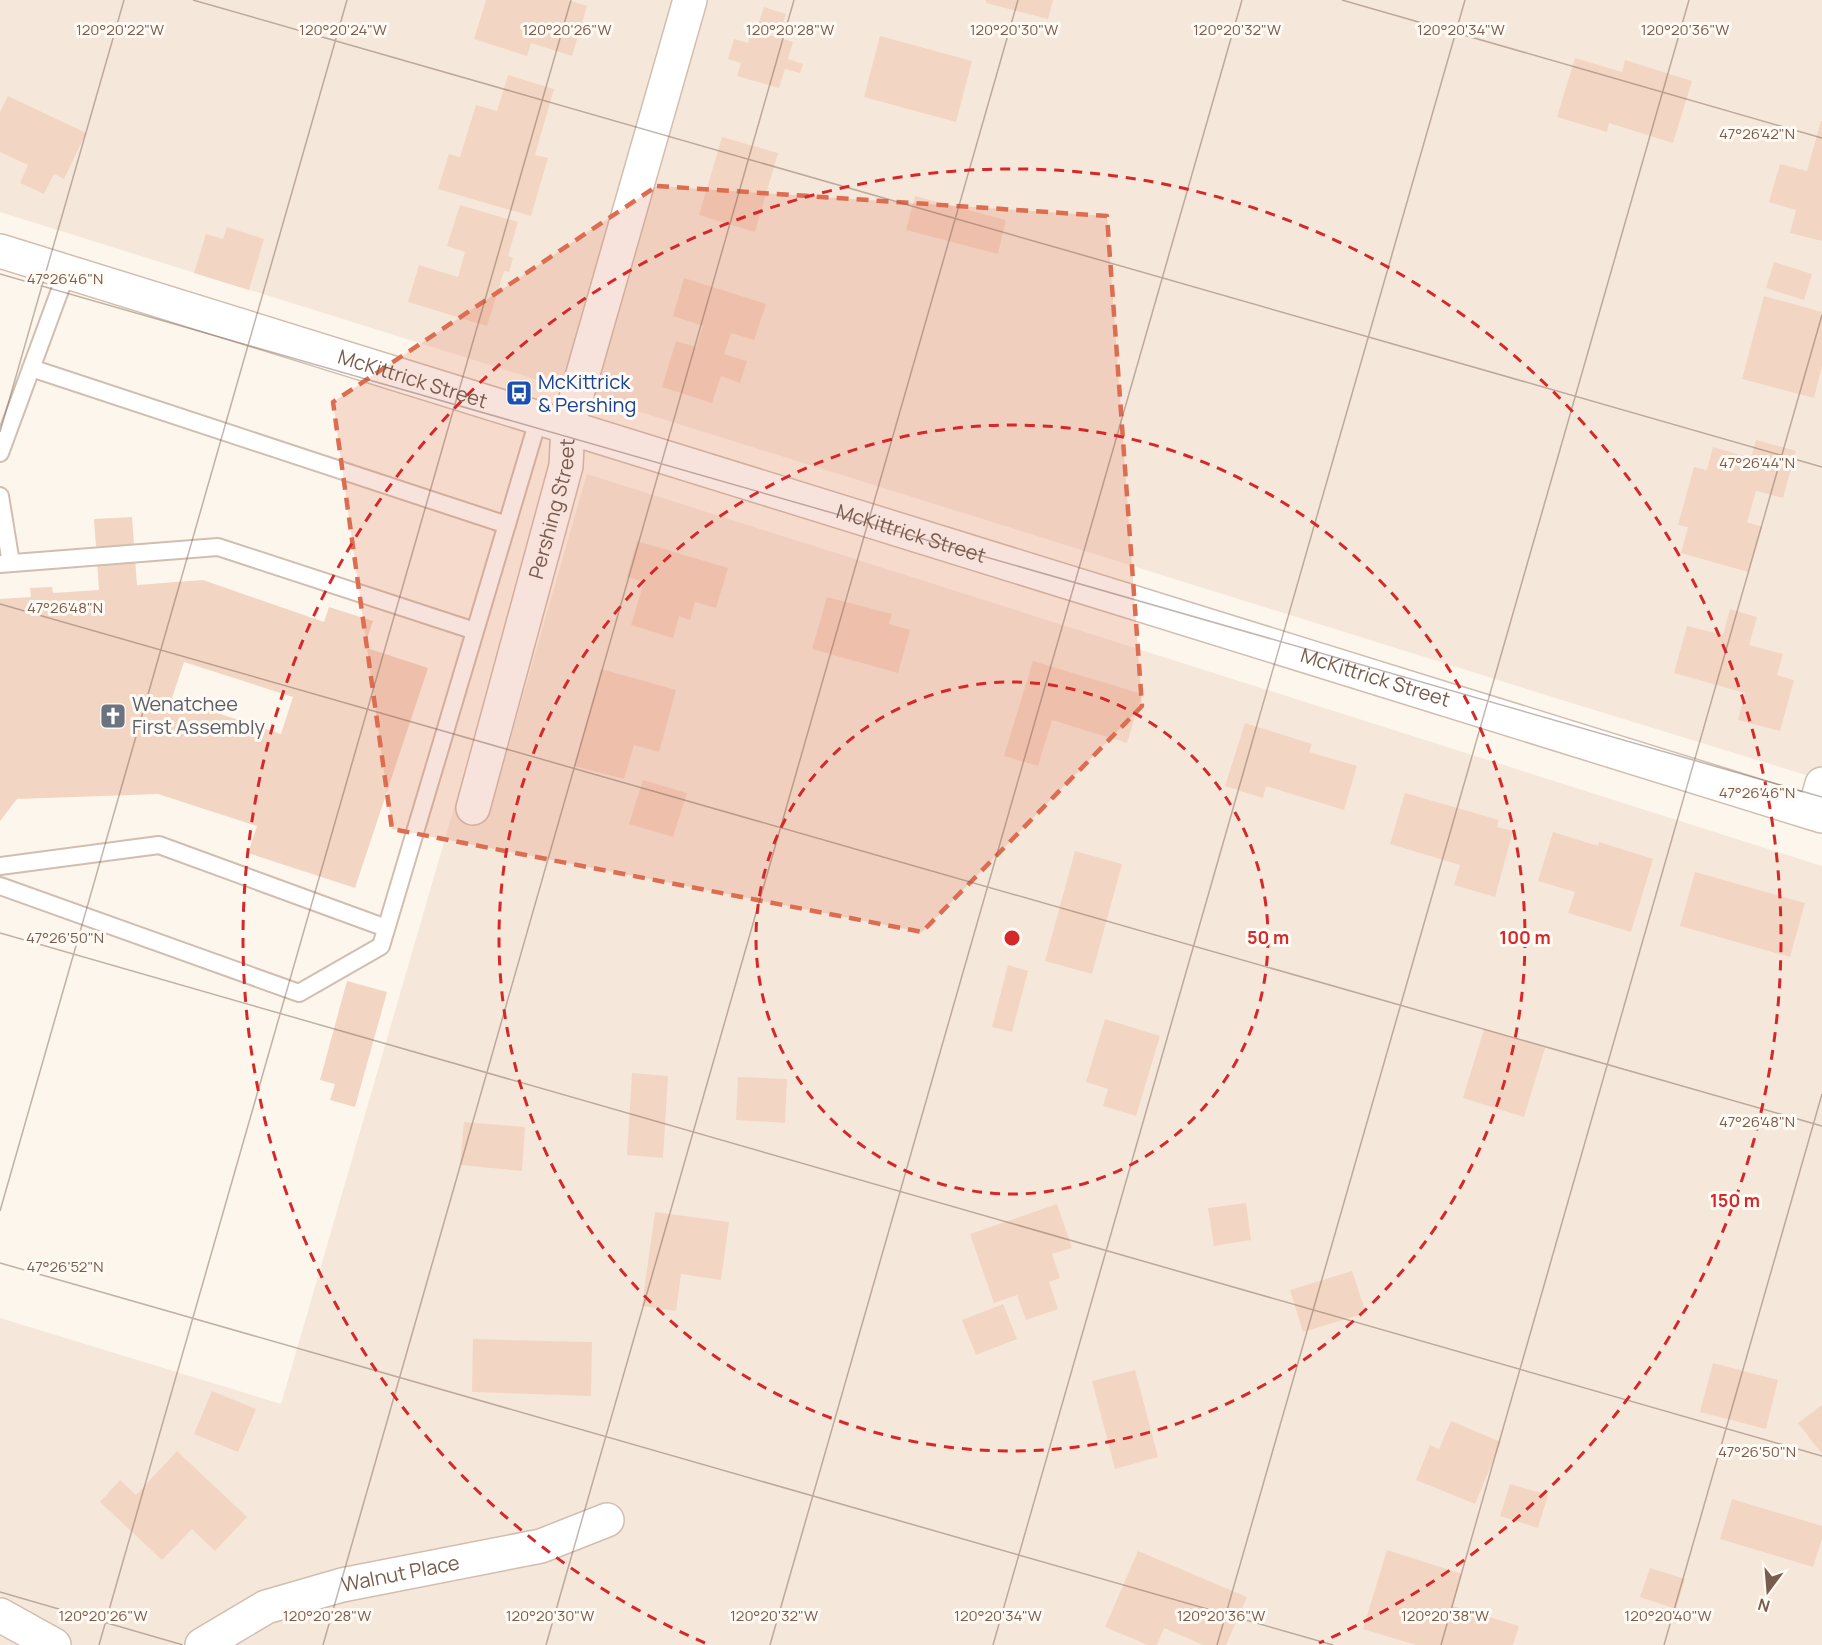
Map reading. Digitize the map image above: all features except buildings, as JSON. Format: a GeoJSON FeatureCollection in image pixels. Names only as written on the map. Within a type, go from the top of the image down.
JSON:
{"type":"FeatureCollection","features":[{"type":"Feature","properties":{"kind":"street","name":"Pershing Street"},"geometry":{"type":"LineString","coordinates":[[473,808],[566,466],[554,421],[690,0]]}},
{"type":"Feature","properties":{"kind":"street","name":"McKittrick Street"},"geometry":{"type":"LineString","coordinates":[[0,251],[1819,804]]}},
{"type":"Feature","properties":{"kind":"street","name":"Walnut Place"},"geometry":{"type":"LineString","coordinates":[[201,1645],[266,1607],[342,1585],[541,1546],[607,1520]]}},
{"type":"Feature","properties":{"kind":"street"},"geometry":{"type":"LineString","coordinates":[[0,1614],[54,1645]]}},
{"type":"Feature","properties":{"kind":"lane"},"geometry":{"type":"LineString","coordinates":[[0,453],[67,271]]}},
{"type":"Feature","properties":{"kind":"lane"},"geometry":{"type":"LineString","coordinates":[[31,368],[507,525]]}},
{"type":"Feature","properties":{"kind":"lane"},"geometry":{"type":"LineString","coordinates":[[0,886],[298,993],[381,946],[507,525],[554,421]]}},
{"type":"Feature","properties":{"kind":"lane"},"geometry":{"type":"LineString","coordinates":[[0,496],[5,563],[218,547],[475,631]]}},
{"type":"Feature","properties":{"kind":"lane"},"geometry":{"type":"LineString","coordinates":[[0,866],[159,845],[386,928]]}},
{"type":"Feature","properties":{"kind":"highlighted area"},"geometry":{"type":"Polygon","coordinates":[[[657,186],[1107,216],[1142,706],[922,932],[392,829],[333,402],[657,186]]]}},
{"type":"Feature","properties":{"kind":"shaded area"},"geometry":{"type":"Polygon","coordinates":[[[0,0],[1822,0],[1822,780],[0,212],[0,0]]]}},
{"type":"Feature","properties":{"kind":"shaded area"},"geometry":{"type":"Polygon","coordinates":[[[587,474],[1822,866],[1822,1645],[0,1645],[0,1318],[281,1404],[467,763],[501,772],[587,474]]]}},
{"type":"Feature","properties":{"kind":"place","name":"McKittrick & Pershing"},"geometry":{"type":"Point","coordinates":[519,393]}},
{"type":"Feature","properties":{"kind":"place","name":"Wenatchee First Assembly"},"geometry":{"type":"Point","coordinates":[113,716]}}]}
